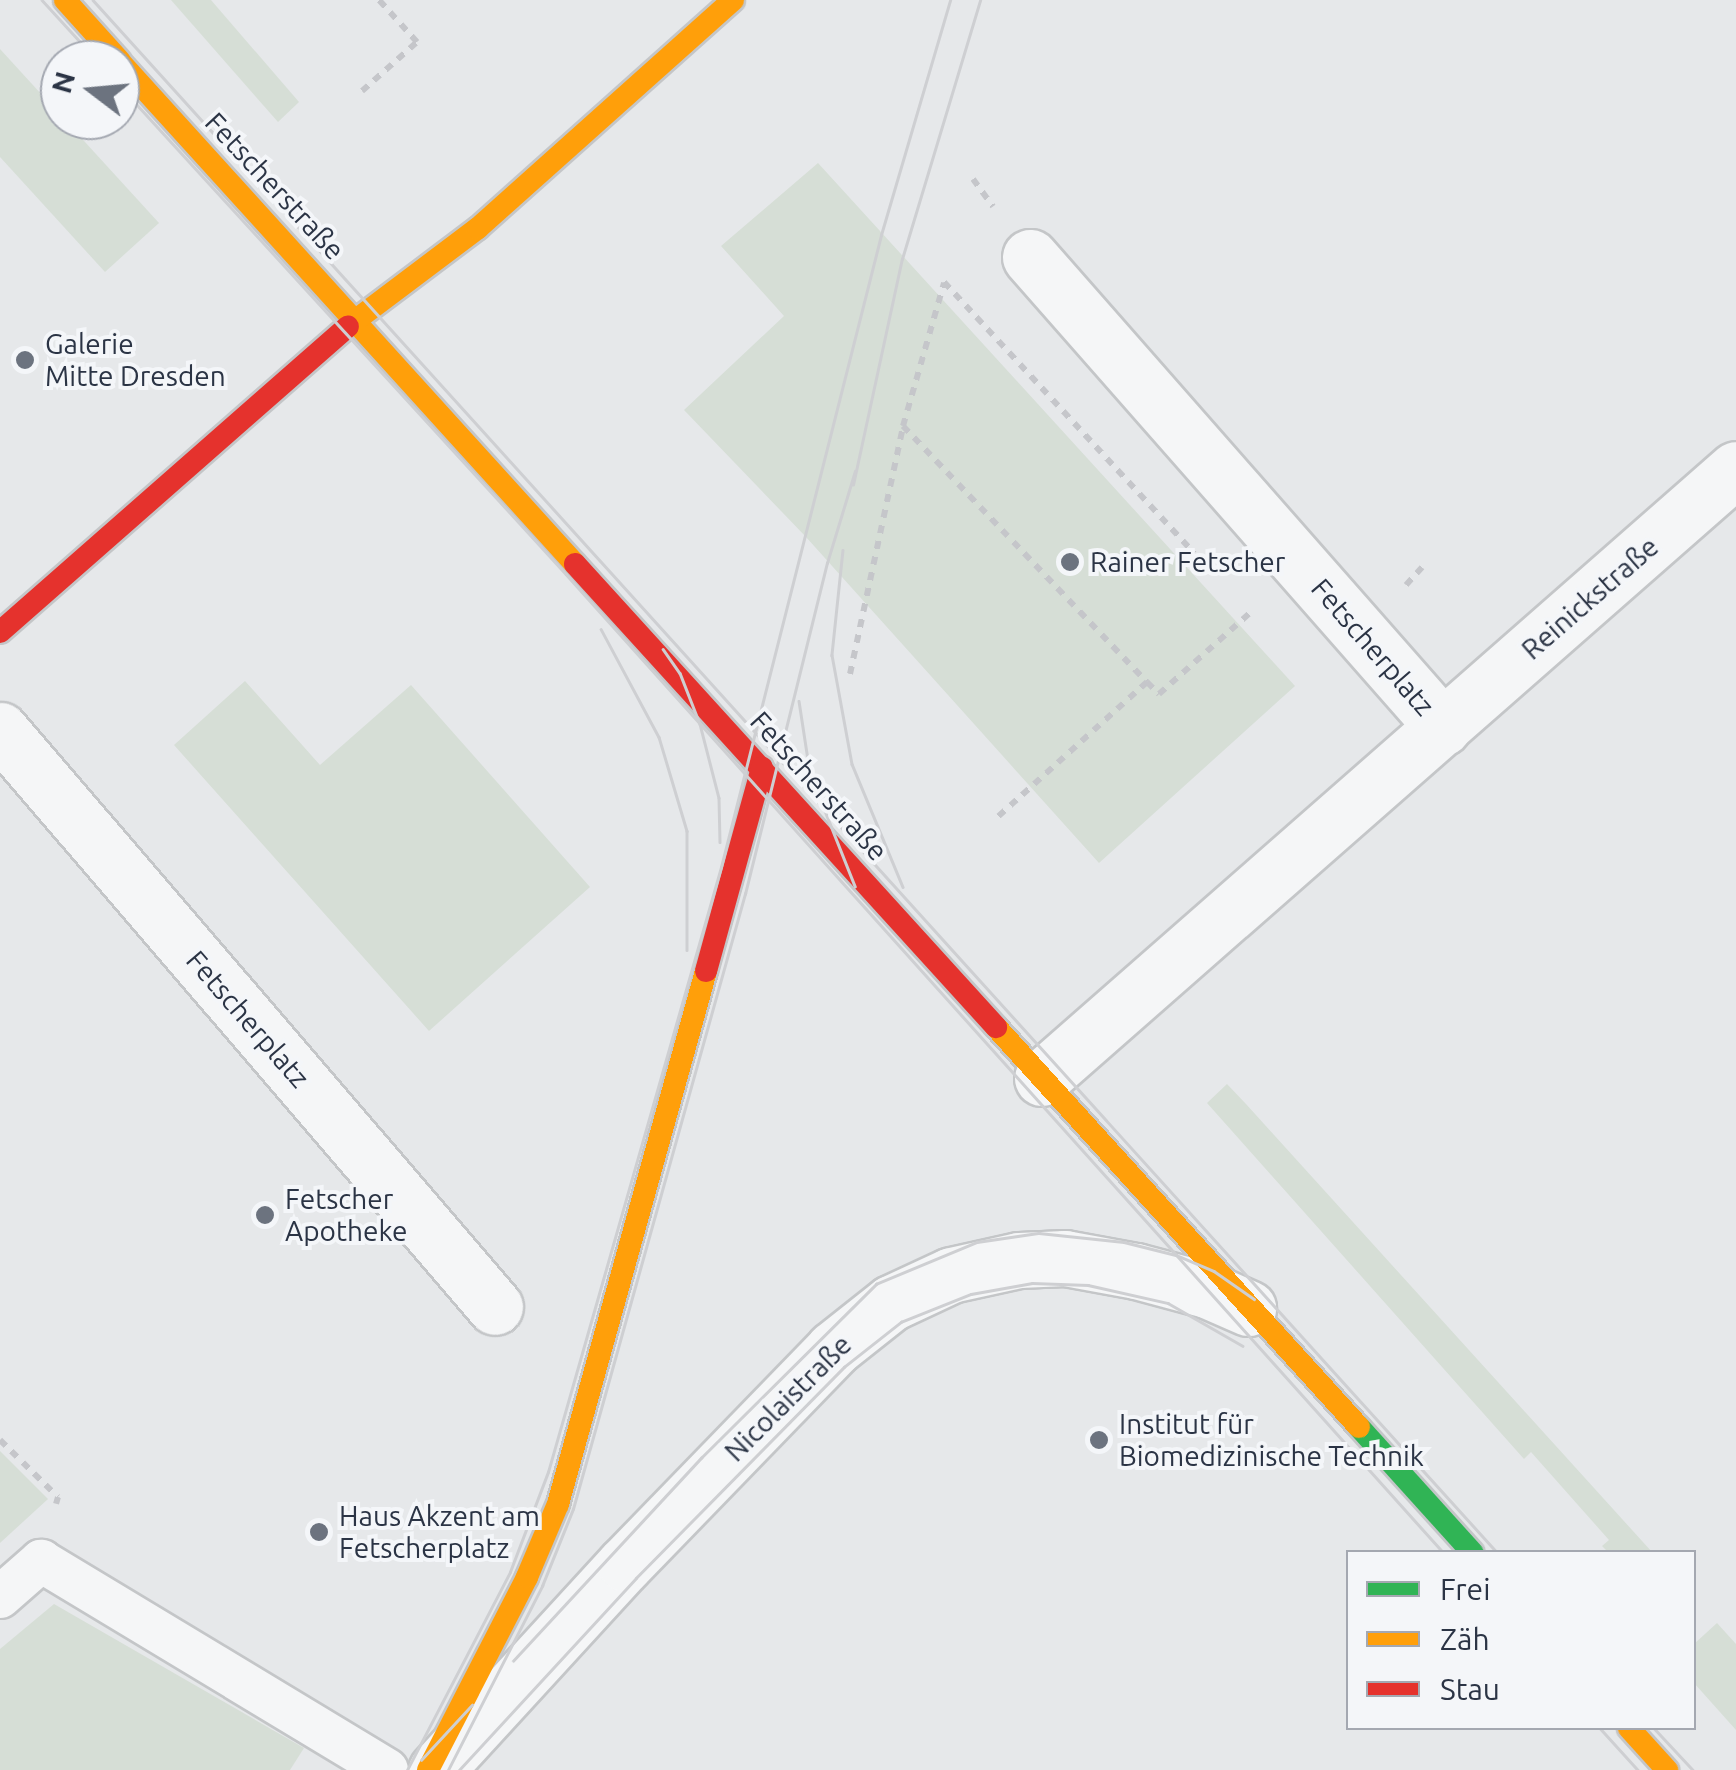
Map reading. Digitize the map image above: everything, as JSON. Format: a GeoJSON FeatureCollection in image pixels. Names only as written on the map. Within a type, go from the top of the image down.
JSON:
{"type":"FeatureCollection","features":[{"type":"Feature","properties":{"kind":"main road","name":"Fetscherstraße"},"geometry":{"type":"LineString","coordinates":[[64,0],[100,40]]}},
{"type":"Feature","properties":{"kind":"main road"},"geometry":{"type":"LineString","coordinates":[[0,632],[357,319],[478,228],[733,0]]}},
{"type":"Feature","properties":{"kind":"main road","name":"Fetscherstraße"},"geometry":{"type":"LineString","coordinates":[[140,84],[1470,1550]]}},
{"type":"Feature","properties":{"kind":"main road"},"geometry":{"type":"LineString","coordinates":[[428,1770],[528,1577],[558,1504],[762,768]]}},
{"type":"Feature","properties":{"kind":"main road"},"geometry":{"type":"LineString","coordinates":[[1631,1730],[1667,1770]]}},
{"type":"Feature","properties":{"kind":"street","name":"Fetscherplatz"},"geometry":{"type":"LineString","coordinates":[[1030,257],[1443,727],[1042,1078]]}},
{"type":"Feature","properties":{"kind":"street","name":"Reinickstraße"},"geometry":{"type":"LineString","coordinates":[[1443,727],[1736,469]]}},
{"type":"Feature","properties":{"kind":"street","name":"Fetscherplatz"},"geometry":{"type":"LineString","coordinates":[[0,730],[495,1307]]}},
{"type":"Feature","properties":{"kind":"street","name":"Nicolaistraße"},"geometry":{"type":"LineString","coordinates":[[436,1770],[833,1349],[891,1303],[951,1275],[1020,1260],[1065,1258],[1207,1290],[1248,1308]]}},
{"type":"Feature","properties":{"kind":"lane"},"geometry":{"type":"LineString","coordinates":[[0,1597],[40,1561],[387,1770]]}},
{"type":"Feature","properties":{"kind":"path"},"geometry":{"type":"LineString","coordinates":[[362,91],[417,42],[380,0]]}},
{"type":"Feature","properties":{"kind":"path"},"geometry":{"type":"LineString","coordinates":[[850,674],[903,426],[944,282]]}},
{"type":"Feature","properties":{"kind":"path"},"geometry":{"type":"LineString","coordinates":[[903,426],[1159,694],[1250,613]]}},
{"type":"Feature","properties":{"kind":"path"},"geometry":{"type":"LineString","coordinates":[[993,821],[1146,682]]}},
{"type":"Feature","properties":{"kind":"path"},"geometry":{"type":"LineString","coordinates":[[0,1440],[58,1497],[40,1561]]}},
{"type":"Feature","properties":{"kind":"shaded area"},"geometry":{"type":"Polygon","coordinates":[[[171,0],[211,0],[299,102],[278,122],[171,0]]]}},
{"type":"Feature","properties":{"kind":"shaded area"},"geometry":{"type":"Polygon","coordinates":[[[0,49],[40,93],[40,140],[83,140],[159,223],[105,272],[0,157],[0,49]]]}},
{"type":"Feature","properties":{"kind":"shaded area"},"geometry":{"type":"Polygon","coordinates":[[[818,163],[1295,686],[1099,863],[806,537],[684,410],[784,316],[721,246],[818,163]]]}},
{"type":"Feature","properties":{"kind":"shaded area"},"geometry":{"type":"Polygon","coordinates":[[[245,681],[320,765],[411,685],[590,887],[429,1031],[174,745],[245,681]]]}},
{"type":"Feature","properties":{"kind":"shaded area"},"geometry":{"type":"Polygon","coordinates":[[[1227,1084],[1650,1550],[1606,1550],[1602,1546],[1609,1540],[1531,1452],[1524,1459],[1207,1103],[1227,1084]]]}},
{"type":"Feature","properties":{"kind":"shaded area"},"geometry":{"type":"Polygon","coordinates":[[[0,1451],[48,1499],[0,1543],[0,1451]]]}},
{"type":"Feature","properties":{"kind":"shaded area"},"geometry":{"type":"Polygon","coordinates":[[[54,1604],[304,1748],[290,1770],[0,1770],[0,1649],[54,1604]]]}},
{"type":"Feature","properties":{"kind":"shaded area"},"geometry":{"type":"Polygon","coordinates":[[[1717,1623],[1736,1644],[1736,1730],[1696,1685],[1696,1642],[1717,1623]]]}},
{"type":"Feature","properties":{"kind":"tram line"},"geometry":{"type":"LineString","coordinates":[[42,0],[79,40]]}},
{"type":"Feature","properties":{"kind":"tram line"},"geometry":{"type":"LineString","coordinates":[[93,0],[1495,1550]]}},
{"type":"Feature","properties":{"kind":"tram line"},"geometry":{"type":"LineString","coordinates":[[407,1770],[510,1572],[548,1472],[721,867],[881,235],[950,0]]}},
{"type":"Feature","properties":{"kind":"tram line"},"geometry":{"type":"LineString","coordinates":[[853,485],[902,259],[980,0]]}},
{"type":"Feature","properties":{"kind":"tram line"},"geometry":{"type":"LineString","coordinates":[[140,108],[566,574],[1441,1550]]}},
{"type":"Feature","properties":{"kind":"tram line"},"geometry":{"type":"LineString","coordinates":[[448,1770],[542,1586],[573,1509],[745,894],[827,563],[855,471]]}},
{"type":"Feature","properties":{"kind":"tram line"},"geometry":{"type":"LineString","coordinates":[[843,550],[832,655],[852,764],[903,887]]}},
{"type":"Feature","properties":{"kind":"tram line"},"geometry":{"type":"LineString","coordinates":[[601,629],[659,737],[687,831],[687,950]]}},
{"type":"Feature","properties":{"kind":"tram line"},"geometry":{"type":"LineString","coordinates":[[663,649],[680,673],[700,724],[719,798],[720,842]]}},
{"type":"Feature","properties":{"kind":"tram line"},"geometry":{"type":"LineString","coordinates":[[799,701],[810,773],[855,886]]}},
{"type":"Feature","properties":{"kind":"tram line"},"geometry":{"type":"LineString","coordinates":[[513,1661],[701,1458],[876,1284],[977,1242],[1039,1233],[1124,1242],[1176,1255],[1214,1271],[1254,1299]]}},
{"type":"Feature","properties":{"kind":"tram line"},"geometry":{"type":"LineString","coordinates":[[459,1770],[636,1578],[844,1367],[901,1322],[971,1294],[1032,1283],[1088,1285],[1168,1303],[1243,1346]]}},
{"type":"Feature","properties":{"kind":"tram line"},"geometry":{"type":"LineString","coordinates":[[421,1760],[472,1705]]}},
{"type":"Feature","properties":{"kind":"tram line"},"geometry":{"type":"LineString","coordinates":[[1602,1730],[1638,1770]]}},
{"type":"Feature","properties":{"kind":"tram line"},"geometry":{"type":"LineString","coordinates":[[1656,1730],[1693,1770]]}},
{"type":"Feature","properties":{"kind":"traffic: fast"},"geometry":{"type":"LineString","coordinates":[[1359,1427],[1470,1550]]}},
{"type":"Feature","properties":{"kind":"traffic: slow"},"geometry":{"type":"LineString","coordinates":[[65,0],[101,40]]}},
{"type":"Feature","properties":{"kind":"traffic: slow"},"geometry":{"type":"LineString","coordinates":[[348,326],[478,228],[733,0]]}},
{"type":"Feature","properties":{"kind":"traffic: slow"},"geometry":{"type":"LineString","coordinates":[[140,84],[575,564]]}},
{"type":"Feature","properties":{"kind":"traffic: slow"},"geometry":{"type":"LineString","coordinates":[[428,1770],[527,1577],[558,1504],[706,971]]}},
{"type":"Feature","properties":{"kind":"traffic: slow"},"geometry":{"type":"LineString","coordinates":[[996,1027],[1359,1427]]}},
{"type":"Feature","properties":{"kind":"traffic: slow"},"geometry":{"type":"LineString","coordinates":[[1631,1730],[1667,1770]]}},
{"type":"Feature","properties":{"kind":"traffic: jam"},"geometry":{"type":"LineString","coordinates":[[0,632],[348,326]]}},
{"type":"Feature","properties":{"kind":"traffic: jam"},"geometry":{"type":"LineString","coordinates":[[575,564],[996,1027]]}},
{"type":"Feature","properties":{"kind":"traffic: jam"},"geometry":{"type":"LineString","coordinates":[[706,971],[762,768]]}},
{"type":"Feature","properties":{"kind":"place","name":"Galerie Mitte Dresden"},"geometry":{"type":"Point","coordinates":[25,360]}},
{"type":"Feature","properties":{"kind":"place","name":"Rainer Fetscher"},"geometry":{"type":"Point","coordinates":[1070,562]}},
{"type":"Feature","properties":{"kind":"place","name":"Fetscher Apotheke"},"geometry":{"type":"Point","coordinates":[265,1215]}},
{"type":"Feature","properties":{"kind":"place","name":"Institut für Biomedizinische Technik"},"geometry":{"type":"Point","coordinates":[1099,1440]}},
{"type":"Feature","properties":{"kind":"place","name":"Haus Akzent am Fetscherplatz"},"geometry":{"type":"Point","coordinates":[319,1532]}}]}
